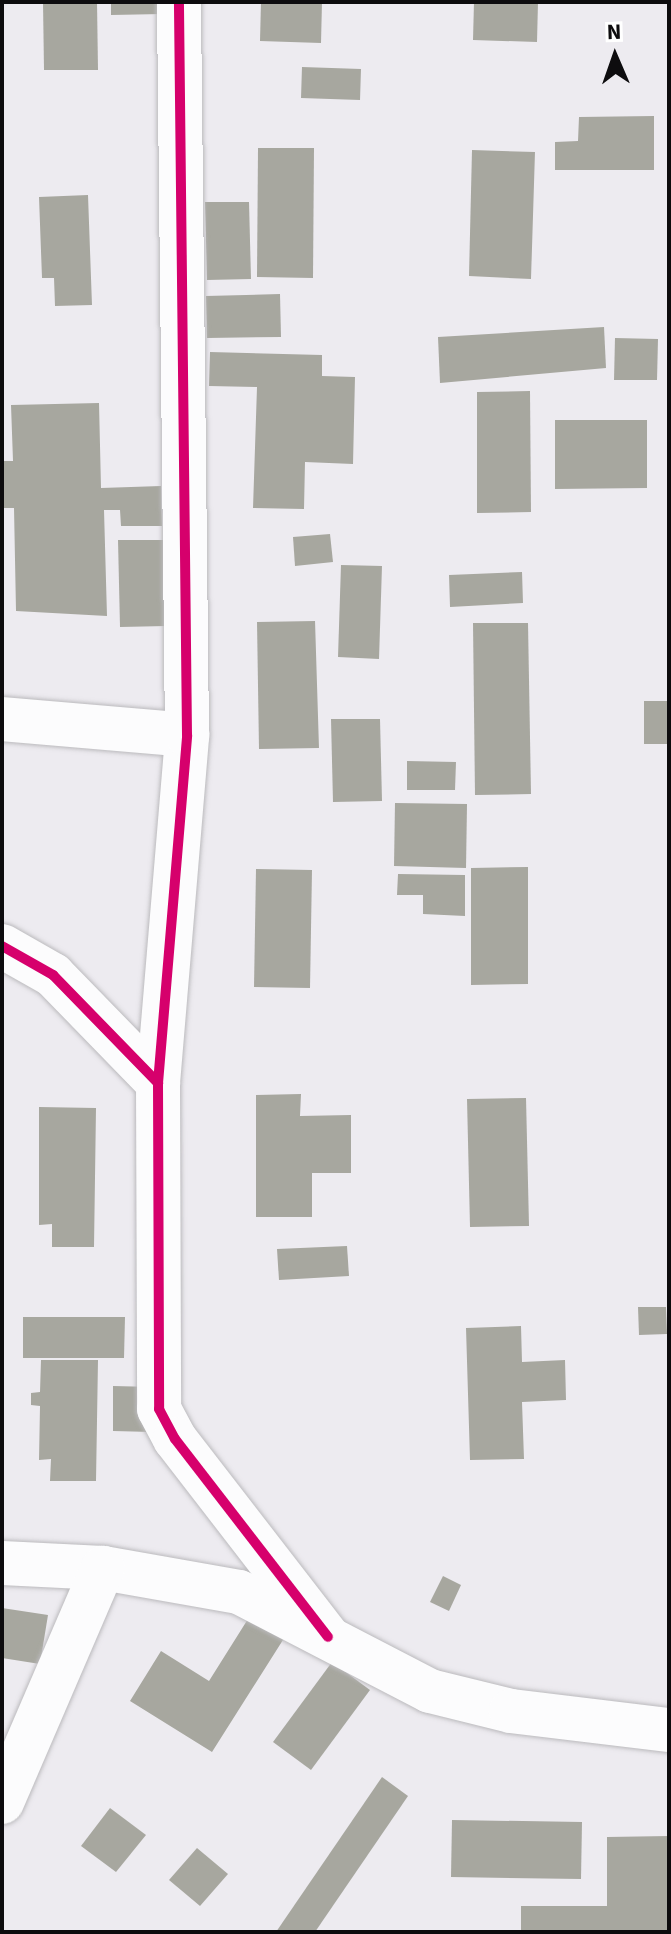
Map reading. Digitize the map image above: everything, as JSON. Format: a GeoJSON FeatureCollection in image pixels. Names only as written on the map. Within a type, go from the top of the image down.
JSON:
{"type":"FeatureCollection","features":[{"type":"Feature","properties":{"kind":"street"},"geometry":{"type":"LineString","coordinates":[[179,2],[187,735],[158,1083],[159,1409],[175,1439],[328,1637]]}},
{"type":"Feature","properties":{"kind":"street"},"geometry":{"type":"LineString","coordinates":[[2,719],[187,735]]}},
{"type":"Feature","properties":{"kind":"street"},"geometry":{"type":"LineString","coordinates":[[2,946],[53,975],[158,1083]]}},
{"type":"Feature","properties":{"kind":"street"},"geometry":{"type":"LineString","coordinates":[[2,1563],[103,1568],[239,1592],[430,1691],[511,1711],[669,1730]]}},
{"type":"Feature","properties":{"kind":"street"},"geometry":{"type":"LineString","coordinates":[[2,1802],[103,1568]]}},
{"type":"Feature","properties":{"kind":"building"},"geometry":{"type":"Polygon","coordinates":[[[43,2],[97,2],[98,70],[44,70],[43,2]]]}},
{"type":"Feature","properties":{"kind":"building"},"geometry":{"type":"Polygon","coordinates":[[[111,2],[162,2],[162,14],[111,15],[111,2]]]}},
{"type":"Feature","properties":{"kind":"building"},"geometry":{"type":"Polygon","coordinates":[[[261,2],[322,2],[321,43],[260,41],[261,2]]]}},
{"type":"Feature","properties":{"kind":"building"},"geometry":{"type":"Polygon","coordinates":[[[474,2],[538,2],[537,42],[473,40],[474,2]]]}},
{"type":"Feature","properties":{"kind":"building"},"geometry":{"type":"Polygon","coordinates":[[[302,67],[361,69],[360,100],[301,98],[302,67]]]}},
{"type":"Feature","properties":{"kind":"building"},"geometry":{"type":"Polygon","coordinates":[[[654,116],[654,170],[555,170],[555,142],[578,141],[579,117],[654,116]]]}},
{"type":"Feature","properties":{"kind":"building"},"geometry":{"type":"Polygon","coordinates":[[[258,148],[314,148],[313,278],[257,277],[258,148]]]}},
{"type":"Feature","properties":{"kind":"building"},"geometry":{"type":"Polygon","coordinates":[[[472,150],[535,152],[531,279],[469,276],[472,150]]]}},
{"type":"Feature","properties":{"kind":"building"},"geometry":{"type":"Polygon","coordinates":[[[88,195],[92,305],[55,306],[54,278],[42,278],[39,197],[88,195]]]}},
{"type":"Feature","properties":{"kind":"building"},"geometry":{"type":"Polygon","coordinates":[[[205,202],[249,202],[251,279],[207,280],[205,202]]]}},
{"type":"Feature","properties":{"kind":"building"},"geometry":{"type":"Polygon","coordinates":[[[280,294],[281,337],[207,338],[206,296],[280,294]]]}},
{"type":"Feature","properties":{"kind":"building"},"geometry":{"type":"Polygon","coordinates":[[[604,327],[606,368],[440,383],[438,337],[604,327]]]}},
{"type":"Feature","properties":{"kind":"building"},"geometry":{"type":"Polygon","coordinates":[[[615,338],[658,339],[657,380],[614,380],[615,338]]]}},
{"type":"Feature","properties":{"kind":"building"},"geometry":{"type":"Polygon","coordinates":[[[210,352],[322,355],[322,376],[355,377],[353,464],[305,462],[304,509],[253,508],[257,387],[209,386],[210,352]]]}},
{"type":"Feature","properties":{"kind":"building"},"geometry":{"type":"Polygon","coordinates":[[[530,391],[531,512],[477,513],[477,392],[530,391]]]}},
{"type":"Feature","properties":{"kind":"building"},"geometry":{"type":"Polygon","coordinates":[[[99,403],[101,488],[161,486],[162,526],[121,526],[120,510],[104,510],[107,616],[16,611],[14,508],[2,508],[2,461],[13,461],[11,405],[99,403]]]}},
{"type":"Feature","properties":{"kind":"building"},"geometry":{"type":"Polygon","coordinates":[[[555,420],[647,420],[647,488],[555,489],[555,420]]]}},
{"type":"Feature","properties":{"kind":"building"},"geometry":{"type":"Polygon","coordinates":[[[330,534],[333,562],[295,566],[293,537],[330,534]]]}},
{"type":"Feature","properties":{"kind":"building"},"geometry":{"type":"Polygon","coordinates":[[[118,540],[164,540],[166,626],[120,627],[118,540]]]}},
{"type":"Feature","properties":{"kind":"building"},"geometry":{"type":"Polygon","coordinates":[[[341,565],[382,566],[379,659],[338,657],[341,565]]]}},
{"type":"Feature","properties":{"kind":"building"},"geometry":{"type":"Polygon","coordinates":[[[522,572],[523,603],[450,607],[449,575],[522,572]]]}},
{"type":"Feature","properties":{"kind":"building"},"geometry":{"type":"Polygon","coordinates":[[[315,621],[319,748],[259,749],[257,622],[315,621]]]}},
{"type":"Feature","properties":{"kind":"building"},"geometry":{"type":"Polygon","coordinates":[[[473,623],[528,623],[531,794],[475,795],[473,623]]]}},
{"type":"Feature","properties":{"kind":"building"},"geometry":{"type":"Polygon","coordinates":[[[644,701],[669,701],[669,744],[644,744],[644,701]]]}},
{"type":"Feature","properties":{"kind":"building"},"geometry":{"type":"Polygon","coordinates":[[[331,719],[380,719],[382,801],[333,802],[331,719]]]}},
{"type":"Feature","properties":{"kind":"building"},"geometry":{"type":"Polygon","coordinates":[[[407,761],[456,762],[455,790],[407,790],[407,761]]]}},
{"type":"Feature","properties":{"kind":"building"},"geometry":{"type":"Polygon","coordinates":[[[395,803],[467,804],[466,868],[394,866],[395,803]]]}},
{"type":"Feature","properties":{"kind":"building"},"geometry":{"type":"Polygon","coordinates":[[[528,867],[528,984],[471,985],[471,868],[528,867]]]}},
{"type":"Feature","properties":{"kind":"building"},"geometry":{"type":"Polygon","coordinates":[[[256,869],[312,870],[310,988],[254,987],[256,869]]]}},
{"type":"Feature","properties":{"kind":"building"},"geometry":{"type":"Polygon","coordinates":[[[398,874],[465,875],[465,916],[423,914],[423,895],[397,895],[398,874]]]}},
{"type":"Feature","properties":{"kind":"building"},"geometry":{"type":"Polygon","coordinates":[[[301,1094],[300,1116],[351,1115],[351,1173],[312,1173],[312,1217],[256,1217],[256,1095],[301,1094]]]}},
{"type":"Feature","properties":{"kind":"building"},"geometry":{"type":"Polygon","coordinates":[[[526,1098],[529,1226],[470,1227],[467,1099],[526,1098]]]}},
{"type":"Feature","properties":{"kind":"building"},"geometry":{"type":"Polygon","coordinates":[[[39,1107],[96,1108],[94,1247],[52,1247],[52,1224],[39,1225],[39,1107]]]}},
{"type":"Feature","properties":{"kind":"building"},"geometry":{"type":"Polygon","coordinates":[[[347,1246],[349,1276],[279,1280],[277,1249],[347,1246]]]}},
{"type":"Feature","properties":{"kind":"building"},"geometry":{"type":"Polygon","coordinates":[[[638,1307],[666,1307],[667,1334],[639,1335],[638,1307]]]}},
{"type":"Feature","properties":{"kind":"building"},"geometry":{"type":"Polygon","coordinates":[[[23,1317],[125,1317],[124,1358],[23,1358],[23,1317]]]}},
{"type":"Feature","properties":{"kind":"building"},"geometry":{"type":"Polygon","coordinates":[[[521,1326],[522,1362],[565,1360],[566,1400],[522,1402],[524,1459],[470,1460],[466,1328],[521,1326]]]}},
{"type":"Feature","properties":{"kind":"building"},"geometry":{"type":"Polygon","coordinates":[[[41,1360],[98,1360],[96,1481],[50,1481],[51,1459],[39,1460],[40,1406],[31,1405],[31,1393],[40,1392],[41,1360]]]}},
{"type":"Feature","properties":{"kind":"building"},"geometry":{"type":"Polygon","coordinates":[[[113,1386],[154,1387],[152,1432],[113,1431],[113,1386]]]}},
{"type":"Feature","properties":{"kind":"building"},"geometry":{"type":"Polygon","coordinates":[[[443,1576],[461,1585],[449,1611],[430,1602],[443,1576]]]}},
{"type":"Feature","properties":{"kind":"building"},"geometry":{"type":"Polygon","coordinates":[[[2,1608],[48,1615],[40,1664],[2,1658],[2,1608]]]}},
{"type":"Feature","properties":{"kind":"building"},"geometry":{"type":"Polygon","coordinates":[[[253,1611],[288,1632],[212,1752],[130,1701],[161,1651],[209,1681],[253,1611]]]}},
{"type":"Feature","properties":{"kind":"building"},"geometry":{"type":"Polygon","coordinates":[[[332,1662],[370,1690],[311,1770],[273,1742],[332,1662]]]}},
{"type":"Feature","properties":{"kind":"building"},"geometry":{"type":"Polygon","coordinates":[[[382,1777],[408,1796],[315,1932],[276,1932],[382,1777]]]}},
{"type":"Feature","properties":{"kind":"building"},"geometry":{"type":"Polygon","coordinates":[[[110,1808],[146,1835],[116,1872],[81,1846],[110,1808]]]}},
{"type":"Feature","properties":{"kind":"building"},"geometry":{"type":"Polygon","coordinates":[[[452,1820],[582,1822],[581,1879],[451,1877],[452,1820]]]}},
{"type":"Feature","properties":{"kind":"building"},"geometry":{"type":"Polygon","coordinates":[[[669,1836],[669,1932],[521,1932],[521,1906],[607,1906],[607,1837],[669,1836]]]}},
{"type":"Feature","properties":{"kind":"building"},"geometry":{"type":"Polygon","coordinates":[[[197,1848],[228,1874],[200,1906],[169,1880],[197,1848]]]}},
{"type":"Feature","properties":{"kind":"cycle path"},"geometry":{"type":"LineString","coordinates":[[158,1083],[187,735],[179,2]]}},
{"type":"Feature","properties":{"kind":"cycle path"},"geometry":{"type":"LineString","coordinates":[[2,946],[53,975],[158,1083],[159,1409],[175,1439],[328,1637]]}}]}
